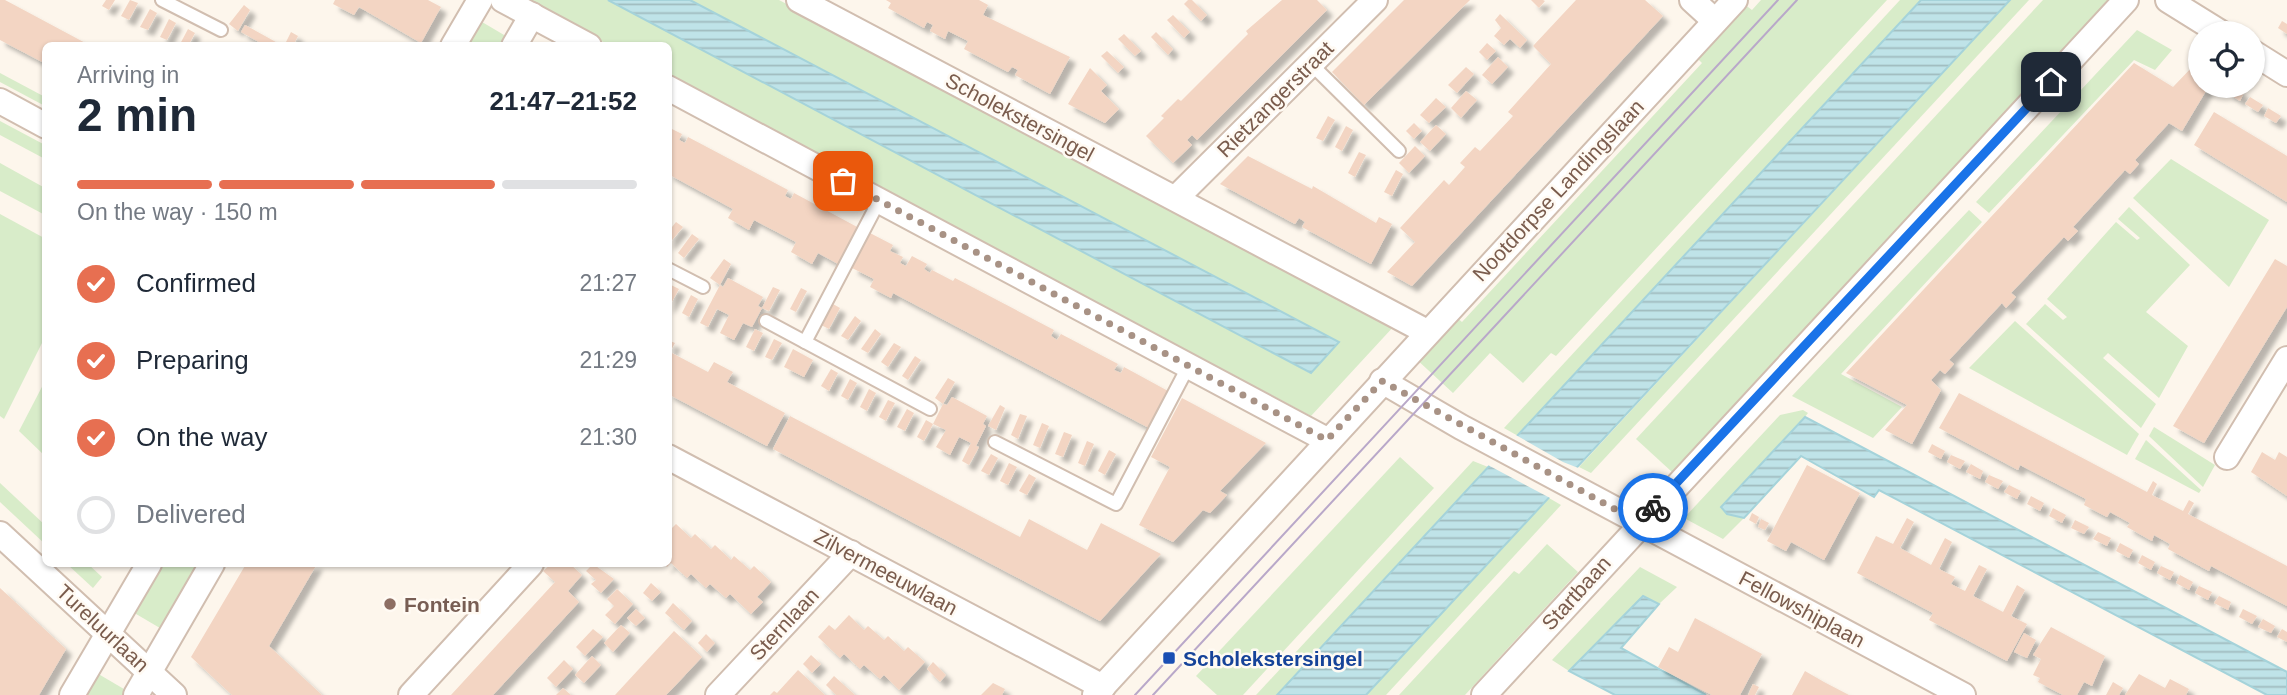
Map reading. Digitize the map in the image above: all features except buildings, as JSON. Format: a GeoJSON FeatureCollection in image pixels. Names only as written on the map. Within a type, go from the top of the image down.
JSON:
{"type":"FeatureCollection","features":[{"type":"Feature","properties":{"kind":"street"},"geometry":{"type":"LineString","coordinates":[[455,42],[480,0]]}},
{"type":"Feature","properties":{"kind":"street"},"geometry":{"type":"LineString","coordinates":[[503,0],[582,42]]}},
{"type":"Feature","properties":{"kind":"street","name":"Scholekstersingel"},"geometry":{"type":"LineString","coordinates":[[799,0],[1427,332]]}},
{"type":"Feature","properties":{"kind":"street"},"geometry":{"type":"LineString","coordinates":[[1692,0],[1715,21]]}},
{"type":"Feature","properties":{"kind":"street","name":"Nootdorpse Landingslaan"},"geometry":{"type":"LineString","coordinates":[[1099,691],[1327,440],[1735,0]]}},
{"type":"Feature","properties":{"kind":"street","name":"Startbaan"},"geometry":{"type":"LineString","coordinates":[[1483,695],[2126,0]]}},
{"type":"Feature","properties":{"kind":"street"},"geometry":{"type":"LineString","coordinates":[[2168,0],[2202,21]]}},
{"type":"Feature","properties":{"kind":"street","name":"Rietzangerstraat"},"geometry":{"type":"LineString","coordinates":[[1176,198],[1373,1]]}},
{"type":"Feature","properties":{"kind":"street"},"geometry":{"type":"LineString","coordinates":[[516,42],[531,15]]}},
{"type":"Feature","properties":{"kind":"street"},"geometry":{"type":"LineString","coordinates":[[2265,60],[2287,74]]}},
{"type":"Feature","properties":{"kind":"street"},"geometry":{"type":"LineString","coordinates":[[672,90],[1327,440]]}},
{"type":"Feature","properties":{"kind":"street"},"geometry":{"type":"LineString","coordinates":[[0,102],[42,124]]}},
{"type":"Feature","properties":{"kind":"street"},"geometry":{"type":"LineString","coordinates":[[2227,457],[2284,372]]}},
{"type":"Feature","properties":{"kind":"street"},"geometry":{"type":"LineString","coordinates":[[1382,381],[1461,427],[1640,523]]}},
{"type":"Feature","properties":{"kind":"street","name":"Zilvermeeuwlaan"},"geometry":{"type":"LineString","coordinates":[[672,459],[851,553],[1099,691]]}},
{"type":"Feature","properties":{"kind":"street","name":"Fellowshiplaan"},"geometry":{"type":"LineString","coordinates":[[1640,523],[1963,695]]}},
{"type":"Feature","properties":{"kind":"street","name":"Tureluurlaan"},"geometry":{"type":"LineString","coordinates":[[0,534],[174,695]]}},
{"type":"Feature","properties":{"kind":"street","name":"Sternlaan"},"geometry":{"type":"LineString","coordinates":[[718,695],[851,553]]}},
{"type":"Feature","properties":{"kind":"street"},"geometry":{"type":"LineString","coordinates":[[72,695],[147,567]]}},
{"type":"Feature","properties":{"kind":"street"},"geometry":{"type":"LineString","coordinates":[[136,695],[210,567]]}},
{"type":"Feature","properties":{"kind":"street"},"geometry":{"type":"LineString","coordinates":[[411,695],[528,567]]}},
{"type":"Feature","properties":{"kind":"lane"},"geometry":{"type":"LineString","coordinates":[[162,0],[221,30]]}},
{"type":"Feature","properties":{"kind":"lane"},"geometry":{"type":"LineString","coordinates":[[1311,64],[1399,151]]}},
{"type":"Feature","properties":{"kind":"lane"},"geometry":{"type":"LineString","coordinates":[[805,342],[879,201]]}},
{"type":"Feature","properties":{"kind":"lane"},"geometry":{"type":"LineString","coordinates":[[672,271],[703,287]]}},
{"type":"Feature","properties":{"kind":"lane"},"geometry":{"type":"LineString","coordinates":[[766,320],[930,409]]}},
{"type":"Feature","properties":{"kind":"lane"},"geometry":{"type":"LineString","coordinates":[[995,442],[1116,504],[1189,365]]}},
{"type":"Feature","properties":{"kind":"green space"},"geometry":{"type":"Polygon","coordinates":[[[524,0],[608,0],[1310,373],[1338,343],[690,0],[779,0],[1395,325],[1311,416],[672,79],[672,42],[603,42],[524,0]]]}},
{"type":"Feature","properties":{"kind":"green space"},"geometry":{"type":"Polygon","coordinates":[[[1761,0],[1887,0],[1556,356],[1551,353],[1523,383],[1490,353],[1453,393],[1415,358],[1455,316],[1462,322],[1702,63],[1695,56],[1744,4],[1752,10],[1761,0]]]}},
{"type":"Feature","properties":{"kind":"green space"},"geometry":{"type":"Polygon","coordinates":[[[1900,0],[1921,0],[1518,436],[1504,428],[1900,0]]]}},
{"type":"Feature","properties":{"kind":"green space"},"geometry":{"type":"Polygon","coordinates":[[[2010,0],[2029,0],[1591,473],[1579,467],[2010,0]]]}},
{"type":"Feature","properties":{"kind":"green space"},"geometry":{"type":"Polygon","coordinates":[[[2043,0],[2109,0],[1672,472],[1636,439],[2043,0]]]}},
{"type":"Feature","properties":{"kind":"green space"},"geometry":{"type":"Polygon","coordinates":[[[477,19],[511,39],[509,42],[463,42],[477,19]]]}},
{"type":"Feature","properties":{"kind":"green space"},"geometry":{"type":"Polygon","coordinates":[[[2137,30],[2172,50],[2155,70],[2134,60],[1989,213],[1976,202],[2137,30]]]}},
{"type":"Feature","properties":{"kind":"green space"},"geometry":{"type":"Polygon","coordinates":[[[0,73],[42,95],[42,104],[0,82],[0,73]]]}},
{"type":"Feature","properties":{"kind":"green space"},"geometry":{"type":"Polygon","coordinates":[[[0,121],[42,143],[42,157],[0,135],[0,121]]]}},
{"type":"Feature","properties":{"kind":"green space"},"geometry":{"type":"Polygon","coordinates":[[[2171,159],[2269,220],[2229,287],[2133,198],[2171,159]]]}},
{"type":"Feature","properties":{"kind":"green space"},"geometry":{"type":"Polygon","coordinates":[[[0,163],[42,186],[42,213],[0,191],[0,163]]]}},
{"type":"Feature","properties":{"kind":"green space"},"geometry":{"type":"Polygon","coordinates":[[[2129,207],[2190,265],[2146,312],[2188,346],[2159,398],[2108,353],[2103,358],[2156,404],[2141,428],[2026,324],[2045,304],[2063,320],[2067,317],[2047,299],[2116,222],[2137,240],[2140,238],[2118,219],[2129,207]]]}},
{"type":"Feature","properties":{"kind":"green space"},"geometry":{"type":"Polygon","coordinates":[[[1969,210],[1982,222],[1841,374],[1902,407],[1873,438],[1792,396],[1969,210]]]}},
{"type":"Feature","properties":{"kind":"green space"},"geometry":{"type":"Polygon","coordinates":[[[0,214],[42,237],[42,343],[4,419],[0,416],[0,214]]]}},
{"type":"Feature","properties":{"kind":"green space"},"geometry":{"type":"Polygon","coordinates":[[[2015,321],[2139,434],[2127,455],[1969,368],[2015,321]]]}},
{"type":"Feature","properties":{"kind":"green space"},"geometry":{"type":"Polygon","coordinates":[[[42,387],[42,453],[19,431],[42,387]]]}},
{"type":"Feature","properties":{"kind":"green space"},"geometry":{"type":"Polygon","coordinates":[[[1803,410],[1808,413],[1728,514],[1744,518],[1723,539],[1684,518],[1780,415],[1803,410]]]}},
{"type":"Feature","properties":{"kind":"green space"},"geometry":{"type":"Polygon","coordinates":[[[2154,427],[2215,465],[2203,487],[2149,436],[2154,427]]]}},
{"type":"Feature","properties":{"kind":"green space"},"geometry":{"type":"Polygon","coordinates":[[[2146,440],[2201,490],[2199,493],[2135,459],[2146,440]]]}},
{"type":"Feature","properties":{"kind":"green space"},"geometry":{"type":"Polygon","coordinates":[[[1400,457],[1434,488],[1243,695],[1217,695],[1196,676],[1400,457]]]}},
{"type":"Feature","properties":{"kind":"green space"},"geometry":{"type":"Polygon","coordinates":[[[1473,461],[1488,467],[1277,695],[1256,695],[1473,461]]]}},
{"type":"Feature","properties":{"kind":"green space"},"geometry":{"type":"Polygon","coordinates":[[[0,483],[42,522],[42,541],[0,502],[0,483]]]}},
{"type":"Feature","properties":{"kind":"green space"},"geometry":{"type":"Polygon","coordinates":[[[1549,498],[1561,505],[1386,695],[1366,695],[1549,498]]]}},
{"type":"Feature","properties":{"kind":"green space"},"geometry":{"type":"Polygon","coordinates":[[[1547,544],[1578,572],[1465,695],[1399,695],[1514,571],[1519,574],[1547,544]]]}},
{"type":"Feature","properties":{"kind":"green space"},"geometry":{"type":"Polygon","coordinates":[[[70,567],[91,567],[102,577],[93,588],[70,567]]]}},
{"type":"Feature","properties":{"kind":"green space"},"geometry":{"type":"Polygon","coordinates":[[[156,567],[202,567],[165,631],[131,611],[156,567]]]}},
{"type":"Feature","properties":{"kind":"green space"},"geometry":{"type":"Polygon","coordinates":[[[1640,567],[1677,587],[1659,604],[1643,596],[1569,671],[1552,660],[1640,567]]]}},
{"type":"Feature","properties":{"kind":"green space"},"geometry":{"type":"Polygon","coordinates":[[[95,672],[129,692],[127,695],[82,695],[95,672]]]}},
{"type":"Feature","properties":{"kind":"water"},"geometry":{"type":"Polygon","coordinates":[[[608,0],[690,0],[1339,342],[1311,373],[608,0]]]}},
{"type":"Feature","properties":{"kind":"water"},"geometry":{"type":"Polygon","coordinates":[[[1921,0],[2010,0],[1366,695],[1277,695],[1921,0]]]}},
{"type":"Feature","properties":{"kind":"water"},"geometry":{"type":"Polygon","coordinates":[[[1805,417],[2287,672],[2287,695],[2267,695],[1879,490],[1874,497],[1801,456],[1744,518],[1727,514],[1721,507],[1805,417]]]}},
{"type":"Feature","properties":{"kind":"water"},"geometry":{"type":"Polygon","coordinates":[[[1643,596],[1659,604],[1621,648],[1706,695],[1615,695],[1569,671],[1643,596]]]}},
{"type":"Feature","properties":{"kind":"pier"},"geometry":{"type":"Polygon","coordinates":[[[1514,434],[1563,462],[1581,469],[1552,499],[1486,464],[1514,434]]]}},
{"type":"Feature","properties":{"kind":"tram line"},"geometry":{"type":"LineString","coordinates":[[1135,695],[1778,0]]}},
{"type":"Feature","properties":{"kind":"tram line"},"geometry":{"type":"LineString","coordinates":[[1153,695],[1797,0]]}},
{"type":"Feature","properties":{"kind":"way so far"},"geometry":{"type":"LineString","coordinates":[[843,181],[1327,440],[1382,381],[1461,427],[1640,523],[1653,508]]}},
{"type":"Feature","properties":{"kind":"place","name":"Fontein"},"geometry":{"type":"Point","coordinates":[390,604]}},
{"type":"Feature","properties":{"kind":"place","name":"Scholekstersingel"},"geometry":{"type":"Point","coordinates":[1169,658]}},
{"type":"Feature","properties":{"kind":"route"},"geometry":{"type":"LineString","coordinates":[[1653,508],[1769,387],[2051,82]]}}]}
